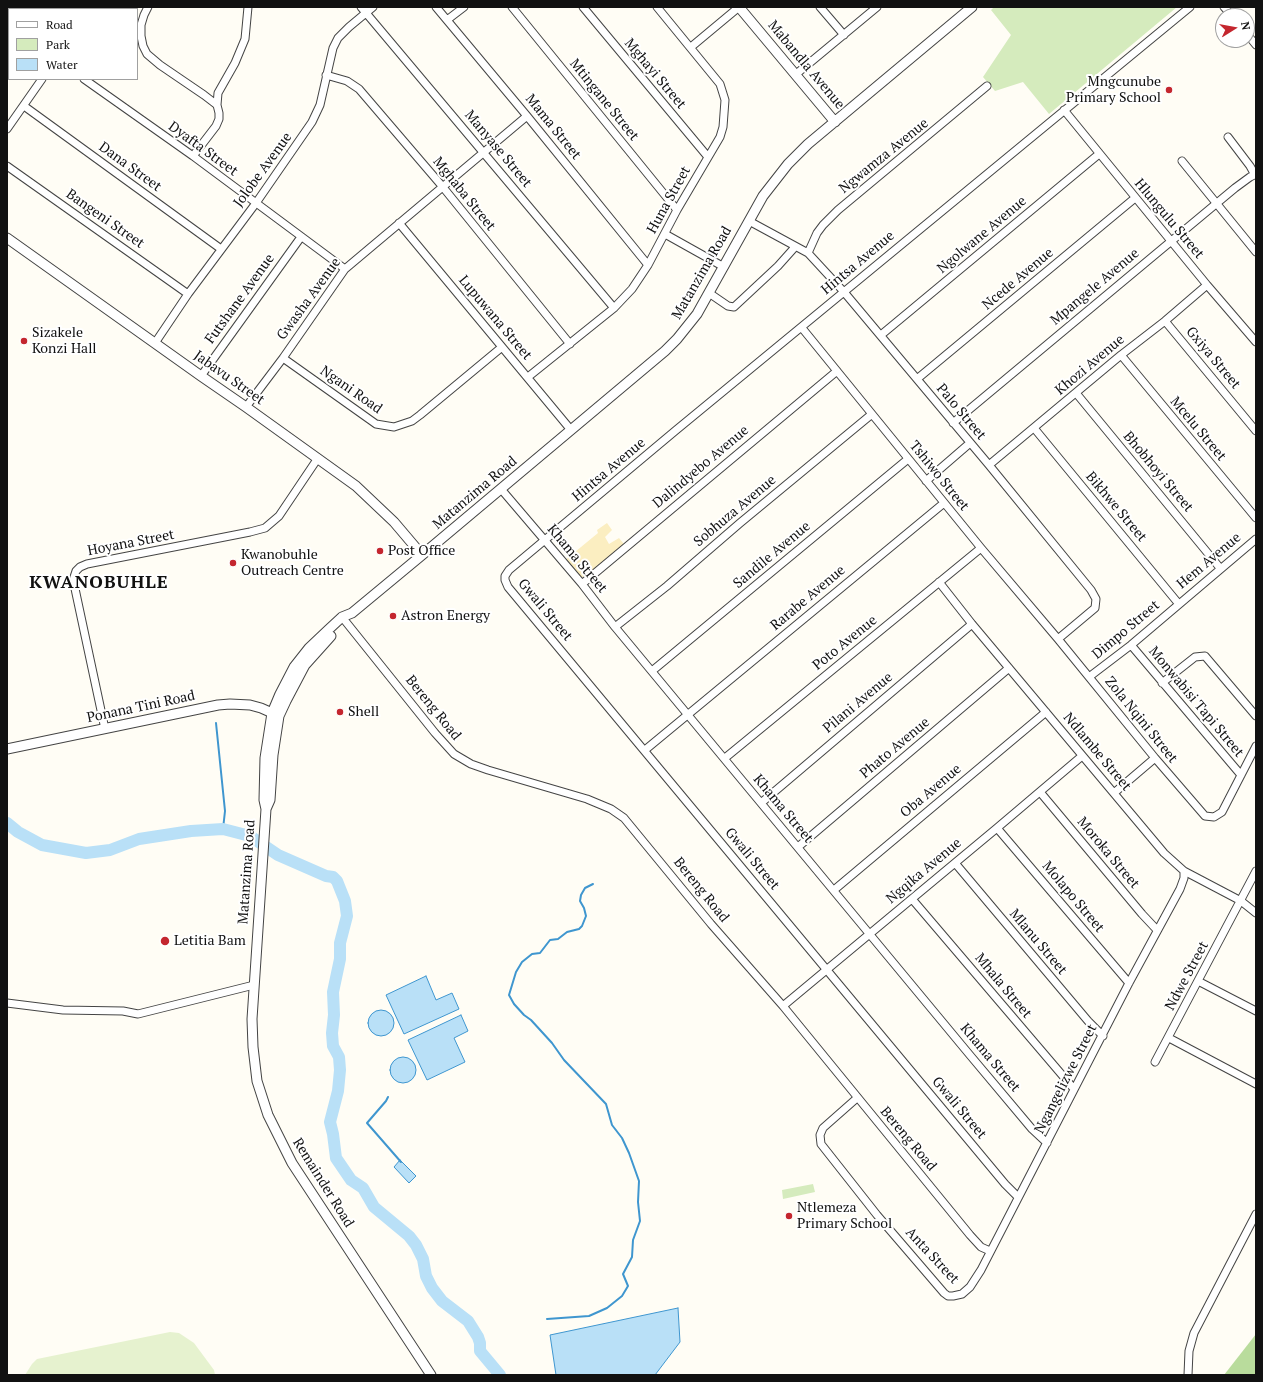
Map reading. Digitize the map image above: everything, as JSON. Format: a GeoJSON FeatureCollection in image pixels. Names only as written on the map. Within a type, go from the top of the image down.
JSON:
{"type":"FeatureCollection","features":[{"type":"Feature","properties":{"kind":"street"},"geometry":{"type":"LineString","coordinates":[[148,7],[141,25],[141,36],[143,46],[148,54],[160,65],[216,105]]}},
{"type":"Feature","properties":{"kind":"street"},"geometry":{"type":"LineString","coordinates":[[193,156],[216,126],[219,119],[219,113],[216,105],[218,93],[235,63],[245,39],[248,7]]}},
{"type":"Feature","properties":{"kind":"street","name":"Jolobe Avenue"},"geometry":{"type":"LineString","coordinates":[[155,343],[188,294],[256,203],[312,122],[320,105],[326,74],[333,48],[338,38],[364,10],[373,7]]}},
{"type":"Feature","properties":{"kind":"street","name":"Mama Street"},"geometry":{"type":"LineString","coordinates":[[436,7],[648,265]]}},
{"type":"Feature","properties":{"kind":"street"},"geometry":{"type":"LineString","coordinates":[[447,20],[464,7]]}},
{"type":"Feature","properties":{"kind":"street","name":"Mtingane Street"},"geometry":{"type":"LineString","coordinates":[[512,7],[677,210]]}},
{"type":"Feature","properties":{"kind":"street","name":"Mghayi Street"},"geometry":{"type":"LineString","coordinates":[[583,7],[708,157]]}},
{"type":"Feature","properties":{"kind":"street","name":"Huna Street"},"geometry":{"type":"LineString","coordinates":[[528,377],[614,308],[632,289],[648,265],[677,210],[716,145],[723,127],[725,100],[724,91],[691,47],[658,7]]}},
{"type":"Feature","properties":{"kind":"street"},"geometry":{"type":"LineString","coordinates":[[691,47],[739,7]]}},
{"type":"Feature","properties":{"kind":"street","name":"Mabandla Avenue"},"geometry":{"type":"LineString","coordinates":[[739,7],[835,122]]}},
{"type":"Feature","properties":{"kind":"street"},"geometry":{"type":"LineString","coordinates":[[820,7],[844,35]]}},
{"type":"Feature","properties":{"kind":"street"},"geometry":{"type":"LineString","coordinates":[[795,75],[877,7]]}},
{"type":"Feature","properties":{"kind":"street","name":"Matanzima Road"},"geometry":{"type":"LineString","coordinates":[[254,985],[266,809],[264,800],[265,758],[280,694],[294,667],[309,648],[665,351],[693,320],[763,196],[780,174],[808,144],[972,7]]}},
{"type":"Feature","properties":{"kind":"street","name":"Hintsa Avenue"},"geometry":{"type":"LineString","coordinates":[[545,540],[1190,7]]}},
{"type":"Feature","properties":{"kind":"street","name":"Manyase Street"},"geometry":{"type":"LineString","coordinates":[[364,10],[614,308]]}},
{"type":"Feature","properties":{"kind":"street","name":"Mghaba Street"},"geometry":{"type":"LineString","coordinates":[[326,74],[347,81],[359,89],[442,186],[570,344]]}},
{"type":"Feature","properties":{"kind":"street"},"geometry":{"type":"LineString","coordinates":[[7,129],[41,80]]}},
{"type":"Feature","properties":{"kind":"street","name":"Dyafta Street"},"geometry":{"type":"LineString","coordinates":[[85,80],[193,156],[345,269]]}},
{"type":"Feature","properties":{"kind":"street","name":"Ngwamza Avenue"},"geometry":{"type":"LineString","coordinates":[[808,253],[817,233],[838,210],[987,86]]}},
{"type":"Feature","properties":{"kind":"street","name":"Dana Street"},"geometry":{"type":"LineString","coordinates":[[24,106],[221,249]]}},
{"type":"Feature","properties":{"kind":"street","name":"Hlungulu Street"},"geometry":{"type":"LineString","coordinates":[[1064,110],[1135,198],[1256,342]]}},
{"type":"Feature","properties":{"kind":"street","name":"Gwasha Avenue"},"geometry":{"type":"LineString","coordinates":[[246,407],[283,358],[345,269],[527,116]]}},
{"type":"Feature","properties":{"kind":"street"},"geometry":{"type":"LineString","coordinates":[[1228,137],[1255,174]]}},
{"type":"Feature","properties":{"kind":"street","name":"Ngolwane Avenue"},"geometry":{"type":"LineString","coordinates":[[881,335],[1099,154]]}},
{"type":"Feature","properties":{"kind":"street"},"geometry":{"type":"LineString","coordinates":[[1182,161],[1256,252]]}},
{"type":"Feature","properties":{"kind":"street","name":"Bangeni Street"},"geometry":{"type":"LineString","coordinates":[[7,166],[188,294]]}},
{"type":"Feature","properties":{"kind":"street","name":"Mpangele Avenue"},"geometry":{"type":"LineString","coordinates":[[953,423],[1171,241],[1245,180],[1255,174]]}},
{"type":"Feature","properties":{"kind":"street","name":"Ncede Avenue"},"geometry":{"type":"LineString","coordinates":[[917,379],[1135,198]]}},
{"type":"Feature","properties":{"kind":"street","name":"Palo Street"},"geometry":{"type":"LineString","coordinates":[[749,221],[808,253],[881,335],[1091,590],[1096,599],[1095,608],[1093,611],[1058,639]]}},
{"type":"Feature","properties":{"kind":"street","name":"Lupuwana Street"},"geometry":{"type":"LineString","coordinates":[[399,224],[571,430]]}},
{"type":"Feature","properties":{"kind":"street"},"geometry":{"type":"LineString","coordinates":[[665,234],[724,267]]}},
{"type":"Feature","properties":{"kind":"street","name":"Futshane Avenue"},"geometry":{"type":"LineString","coordinates":[[201,376],[301,237]]}},
{"type":"Feature","properties":{"kind":"street","name":"Jabavu Street"},"geometry":{"type":"LineString","coordinates":[[7,238],[356,486],[381,508],[405,533],[422,555]]}},
{"type":"Feature","properties":{"kind":"street"},"geometry":{"type":"LineString","coordinates":[[709,293],[728,306],[734,307],[795,247]]}},
{"type":"Feature","properties":{"kind":"street","name":"Khozi Avenue"},"geometry":{"type":"LineString","coordinates":[[989,465],[1120,355],[1165,321],[1207,285]]}},
{"type":"Feature","properties":{"kind":"street","name":"Gxiya Street"},"geometry":{"type":"LineString","coordinates":[[1165,321],[1256,431]]}},
{"type":"Feature","properties":{"kind":"street","name":"Tshiwo Street"},"geometry":{"type":"LineString","coordinates":[[802,328],[908,460],[1058,639]]}},
{"type":"Feature","properties":{"kind":"street","name":"Ngani Road"},"geometry":{"type":"LineString","coordinates":[[283,358],[376,424],[394,427],[412,421],[420,416],[502,347]]}},
{"type":"Feature","properties":{"kind":"street","name":"Mcelu Street"},"geometry":{"type":"LineString","coordinates":[[1120,355],[1256,518]]}},
{"type":"Feature","properties":{"kind":"street","name":"Dalindyebo Avenue"},"geometry":{"type":"LineString","coordinates":[[582,584],[837,371]]}},
{"type":"Feature","properties":{"kind":"street","name":"Bhobhoyi Street"},"geometry":{"type":"LineString","coordinates":[[1076,393],[1220,568]]}},
{"type":"Feature","properties":{"kind":"street","name":"Sobhuza Avenue"},"geometry":{"type":"LineString","coordinates":[[615,627],[872,414]]}},
{"type":"Feature","properties":{"kind":"street","name":"Bikhwe Street"},"geometry":{"type":"LineString","coordinates":[[1034,428],[1178,603]]}},
{"type":"Feature","properties":{"kind":"street"},"geometry":{"type":"LineString","coordinates":[[926,481],[970,443]]}},
{"type":"Feature","properties":{"kind":"street","name":"Hoyana Street"},"geometry":{"type":"LineString","coordinates":[[105,730],[74,584],[76,571],[80,567],[87,564],[265,528],[279,516],[318,458]]}},
{"type":"Feature","properties":{"kind":"street","name":"Sandile Avenue"},"geometry":{"type":"LineString","coordinates":[[652,671],[908,460]]}},
{"type":"Feature","properties":{"kind":"street","name":"Khama Street"},"geometry":{"type":"LineString","coordinates":[[501,489],[582,584],[615,627],[1032,1129],[1047,1143]]}},
{"type":"Feature","properties":{"kind":"street","name":"Rarabe Avenue"},"geometry":{"type":"LineString","coordinates":[[645,750],[944,503]]}},
{"type":"Feature","properties":{"kind":"street","name":"Hem Avenue"},"geometry":{"type":"LineString","coordinates":[[1178,603],[1256,539]]}},
{"type":"Feature","properties":{"kind":"street","name":"Gwali Street"},"geometry":{"type":"LineString","coordinates":[[545,540],[506,574],[506,583],[1005,1184],[1018,1197]]}},
{"type":"Feature","properties":{"kind":"street","name":"Poto Avenue"},"geometry":{"type":"LineString","coordinates":[[725,758],[981,548]]}},
{"type":"Feature","properties":{"kind":"street","name":"Ndlambe Street"},"geometry":{"type":"LineString","coordinates":[[939,582],[972,624],[1164,853],[1184,871],[1241,901],[1256,913]]}},
{"type":"Feature","properties":{"kind":"street","name":"Dimpo Street"},"geometry":{"type":"LineString","coordinates":[[1090,677],[1130,645],[1178,603]]}},
{"type":"Feature","properties":{"kind":"street","name":"Bereng Road"},"geometry":{"type":"LineString","coordinates":[[346,618],[435,733],[454,754],[471,764],[488,770],[587,799],[611,809],[624,818],[711,924],[783,1006],[970,1235],[982,1247],[990,1251]]}},
{"type":"Feature","properties":{"kind":"street","name":"Pilani Avenue"},"geometry":{"type":"LineString","coordinates":[[761,803],[972,624]]}},
{"type":"Feature","properties":{"kind":"street","name":"Zola Nqini Street"},"geometry":{"type":"LineString","coordinates":[[1058,639],[1155,758],[1206,816],[1214,817],[1222,812],[1241,775]]}},
{"type":"Feature","properties":{"kind":"street","name":"Monwabisi Tapi Street"},"geometry":{"type":"LineString","coordinates":[[1130,645],[1241,775]]}},
{"type":"Feature","properties":{"kind":"street"},"geometry":{"type":"LineString","coordinates":[[1162,683],[1195,657],[1205,656],[1256,716]]}},
{"type":"Feature","properties":{"kind":"street","name":"Phato Avenue"},"geometry":{"type":"LineString","coordinates":[[798,847],[1009,668]]}},
{"type":"Feature","properties":{"kind":"street","name":"Ponana Tini Road"},"geometry":{"type":"LineString","coordinates":[[7,749],[230,704],[250,705],[276,715]]}},
{"type":"Feature","properties":{"kind":"street","name":"Oba Avenue"},"geometry":{"type":"LineString","coordinates":[[834,890],[1046,712]]}},
{"type":"Feature","properties":{"kind":"street"},"geometry":{"type":"LineString","coordinates":[[1241,775],[1256,746]]}},
{"type":"Feature","properties":{"kind":"street","name":"Ngqika Avenue"},"geometry":{"type":"LineString","coordinates":[[783,1006],[1082,756]]}},
{"type":"Feature","properties":{"kind":"street"},"geometry":{"type":"LineString","coordinates":[[1114,793],[1155,758]]}},
{"type":"Feature","properties":{"kind":"street","name":"Moroka Street"},"geometry":{"type":"LineString","coordinates":[[1040,792],[1157,930]]}},
{"type":"Feature","properties":{"kind":"street","name":"Molapo Street"},"geometry":{"type":"LineString","coordinates":[[997,828],[1129,983]]}},
{"type":"Feature","properties":{"kind":"street","name":"Mlanu Street"},"geometry":{"type":"LineString","coordinates":[[955,863],[1088,1021],[1103,1036]]}},
{"type":"Feature","properties":{"kind":"street","name":"Ngangelizwe Street"},"geometry":{"type":"LineString","coordinates":[[962,1294],[975,1280],[1047,1143],[1129,983],[1180,889],[1184,878],[1184,871]]}},
{"type":"Feature","properties":{"kind":"street","name":"Ndwe Street"},"geometry":{"type":"LineString","coordinates":[[1155,1062],[1256,871]]}},
{"type":"Feature","properties":{"kind":"street","name":"Mhala Street"},"geometry":{"type":"LineString","coordinates":[[912,899],[1074,1089]]}},
{"type":"Feature","properties":{"kind":"street"},"geometry":{"type":"LineString","coordinates":[[1198,981],[1256,1011]]}},
{"type":"Feature","properties":{"kind":"street"},"geometry":{"type":"LineString","coordinates":[[7,1003],[63,1010],[123,1011],[138,1014],[254,985]]}},
{"type":"Feature","properties":{"kind":"street","name":"Remainder Road"},"geometry":{"type":"LineString","coordinates":[[254,985],[252,1034],[254,1064],[262,1097],[275,1131],[292,1163],[431,1375]]}},
{"type":"Feature","properties":{"kind":"street"},"geometry":{"type":"LineString","coordinates":[[1169,1038],[1256,1084]]}},
{"type":"Feature","properties":{"kind":"street","name":"Anta Street"},"geometry":{"type":"LineString","coordinates":[[857,1098],[823,1128],[820,1135],[821,1144],[877,1214],[944,1293],[948,1296],[962,1294]]}},
{"type":"Feature","properties":{"kind":"street"},"geometry":{"type":"LineString","coordinates":[[1188,1375],[1190,1351],[1194,1333],[1256,1214]]}},
{"type":"Feature","properties":{"kind":"green space"},"geometry":{"type":"Polygon","coordinates":[[[994,7],[1177,7],[1049,114],[1023,82],[995,91],[983,77],[1011,35],[991,10],[994,7]]]}},
{"type":"Feature","properties":{"kind":"green space"},"geometry":{"type":"Polygon","coordinates":[[[813,1184],[815,1192],[783,1199],[782,1190],[813,1184]]]}},
{"type":"Feature","properties":{"kind":"green space"},"geometry":{"type":"Polygon","coordinates":[[[170,1332],[179,1333],[194,1343],[214,1370],[215,1375],[25,1375],[37,1359],[170,1332]]]}},
{"type":"Feature","properties":{"kind":"green space"},"geometry":{"type":"Polygon","coordinates":[[[1256,1334],[1256,1375],[1224,1375],[1256,1334]]]}},
{"type":"Feature","properties":{"kind":"sand"},"geometry":{"type":"Polygon","coordinates":[[[607,523],[612,530],[605,537],[609,544],[619,538],[624,544],[593,571],[583,577],[578,577],[564,561],[598,533],[597,530],[607,523]]]}},
{"type":"Feature","properties":{"kind":"water"},"geometry":{"type":"Polygon","coordinates":[[[426,976],[436,1000],[452,993],[459,1009],[404,1034],[386,995],[426,976]]]}},
{"type":"Feature","properties":{"kind":"water"},"geometry":{"type":"Polygon","coordinates":[[[381,1010],[390,1014],[394,1023],[390,1032],[381,1036],[372,1032],[368,1023],[372,1014],[381,1010]]]}},
{"type":"Feature","properties":{"kind":"water"},"geometry":{"type":"Polygon","coordinates":[[[461,1015],[468,1031],[454,1038],[465,1062],[427,1080],[408,1040],[461,1015]]]}},
{"type":"Feature","properties":{"kind":"water"},"geometry":{"type":"Polygon","coordinates":[[[403,1057],[412,1061],[416,1070],[412,1079],[403,1083],[394,1079],[390,1070],[394,1061],[403,1057]]]}},
{"type":"Feature","properties":{"kind":"water"},"geometry":{"type":"Polygon","coordinates":[[[400,1160],[416,1176],[409,1183],[394,1167],[400,1160]]]}},
{"type":"Feature","properties":{"kind":"water"},"geometry":{"type":"Polygon","coordinates":[[[678,1308],[680,1342],[655,1375],[556,1375],[550,1335],[678,1308]]]}},
{"type":"Feature","properties":{"kind":"waterway"},"geometry":{"type":"LineString","coordinates":[[216,723],[225,811],[223,829]]}},
{"type":"Feature","properties":{"kind":"waterway"},"geometry":{"type":"LineString","coordinates":[[7,823],[18,832],[42,845],[86,853],[110,850],[139,839],[191,831],[223,829],[250,836],[278,855],[326,876],[333,877],[337,881],[345,901],[347,916],[340,943],[340,959],[333,992],[333,1046],[339,1057],[340,1070],[338,1091],[330,1122],[336,1158],[351,1180],[363,1188],[374,1207],[409,1236],[416,1245],[423,1259],[426,1276],[432,1288],[442,1301],[468,1321],[478,1337],[480,1351],[500,1375]]}},
{"type":"Feature","properties":{"kind":"waterway"},"geometry":{"type":"LineString","coordinates":[[547,1319],[589,1316],[607,1308],[622,1296],[628,1286],[623,1274],[632,1257],[633,1240],[640,1221],[638,1202],[639,1181],[622,1138],[612,1125],[606,1104],[564,1060],[552,1043],[531,1020],[514,1004],[509,995],[516,972],[522,962],[532,954],[540,953],[550,940],[558,939],[567,932],[579,929],[582,926],[586,916],[580,901],[581,895],[585,888],[593,884]]}},
{"type":"Feature","properties":{"kind":"waterway"},"geometry":{"type":"LineString","coordinates":[[388,1097],[367,1123],[401,1162]]}},
{"type":"Feature","properties":{"kind":"place","name":"Mngcunube Primary School"},"geometry":{"type":"Point","coordinates":[1169,90]}},
{"type":"Feature","properties":{"kind":"place","name":"Sizakele Konzi Hall"},"geometry":{"type":"Point","coordinates":[24,341]}},
{"type":"Feature","properties":{"kind":"place","name":"Post Office"},"geometry":{"type":"Point","coordinates":[380,551]}},
{"type":"Feature","properties":{"kind":"place","name":"Kwanobuhle Outreach Centre"},"geometry":{"type":"Point","coordinates":[233,563]}},
{"type":"Feature","properties":{"kind":"place","name":"Astron Energy"},"geometry":{"type":"Point","coordinates":[393,616]}},
{"type":"Feature","properties":{"kind":"place","name":"Shell"},"geometry":{"type":"Point","coordinates":[340,712]}},
{"type":"Feature","properties":{"kind":"place","name":"Letitia Bam"},"geometry":{"type":"Point","coordinates":[165,941]}},
{"type":"Feature","properties":{"kind":"place","name":"Ntlemeza Primary School"},"geometry":{"type":"Point","coordinates":[789,1216]}},
{"type":"Feature","properties":{"kind":"district","name":"KWANOBUHLE"},"geometry":{"type":"Point","coordinates":[99,583]}}]}
